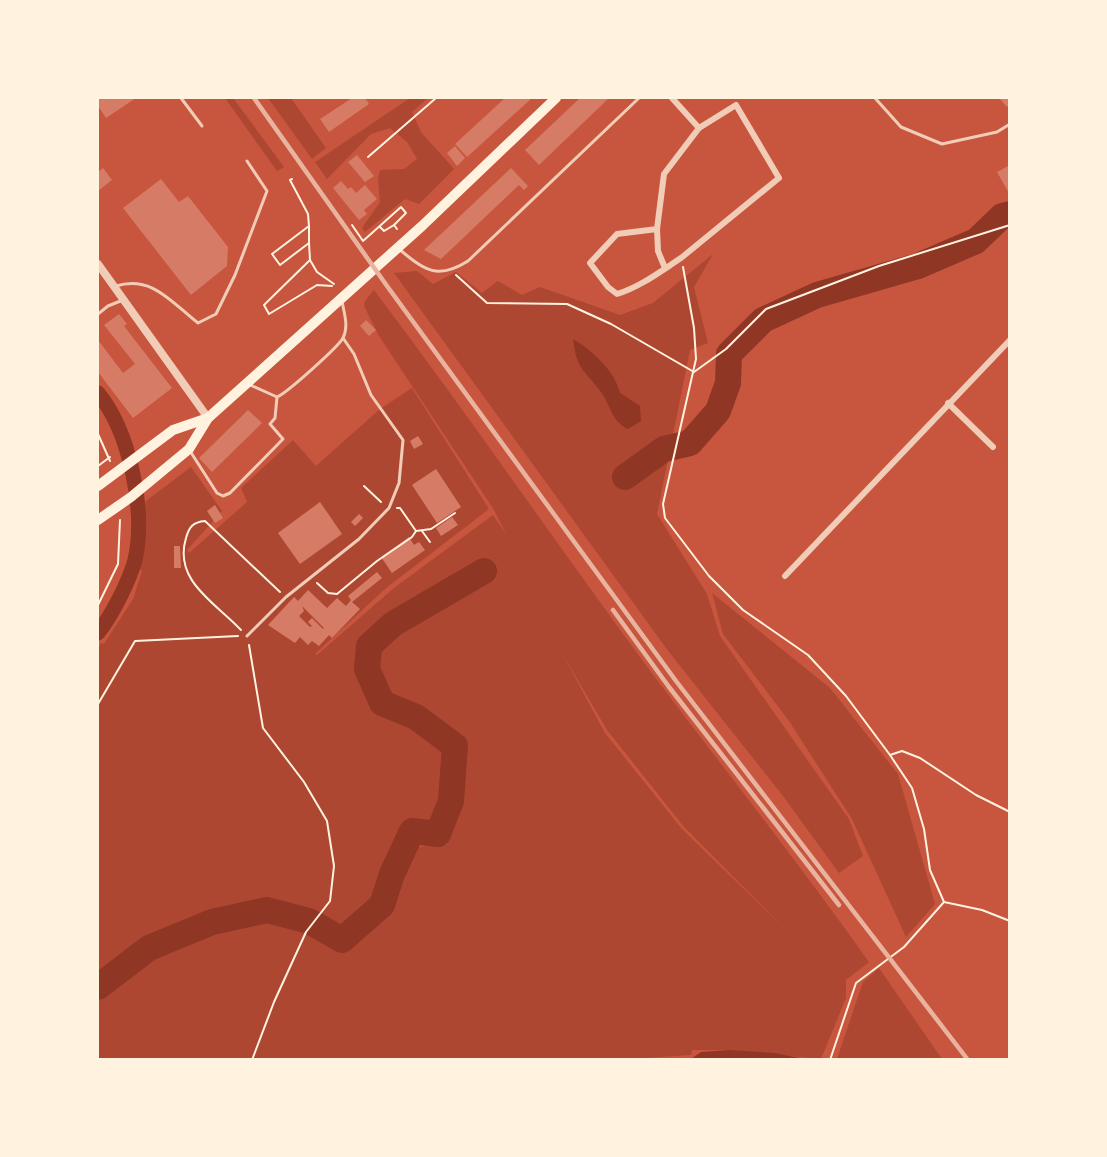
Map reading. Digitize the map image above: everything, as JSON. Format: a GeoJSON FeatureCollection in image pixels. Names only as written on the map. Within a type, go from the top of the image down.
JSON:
{"type":"FeatureCollection","features":[{"type":"Feature","properties":{"kind":"main road"},"geometry":{"type":"LineString","coordinates":[[102,518],[189,449],[208,418],[398,248],[556,98]]}},
{"type":"Feature","properties":{"kind":"main road"},"geometry":{"type":"LineString","coordinates":[[99,485],[173,430],[208,418]]}},
{"type":"Feature","properties":{"kind":"street"},"geometry":{"type":"LineString","coordinates":[[672,98],[699,128]]}},
{"type":"Feature","properties":{"kind":"street"},"geometry":{"type":"LineString","coordinates":[[657,229],[617,234],[590,263],[608,287],[617,294],[628,291],[665,268],[681,258],[779,178],[736,105],[699,128],[664,174],[657,229],[658,251],[665,268]]}},
{"type":"Feature","properties":{"kind":"street"},"geometry":{"type":"LineString","coordinates":[[98,264],[208,418]]}},
{"type":"Feature","properties":{"kind":"street"},"geometry":{"type":"LineString","coordinates":[[785,576],[1010,340]]}},
{"type":"Feature","properties":{"kind":"street"},"geometry":{"type":"LineString","coordinates":[[948,403],[993,447]]}},
{"type":"Feature","properties":{"kind":"lane"},"geometry":{"type":"LineString","coordinates":[[181,98],[202,126]]}},
{"type":"Feature","properties":{"kind":"lane"},"geometry":{"type":"LineString","coordinates":[[398,248],[412,260],[438,273],[451,271],[468,261],[639,98]]}},
{"type":"Feature","properties":{"kind":"lane"},"geometry":{"type":"LineString","coordinates":[[875,98],[901,127],[942,144],[997,132],[1010,124]]}},
{"type":"Feature","properties":{"kind":"lane"},"geometry":{"type":"LineString","coordinates":[[114,287],[127,283],[148,284],[198,323],[216,314],[235,275],[267,191],[247,161]]}},
{"type":"Feature","properties":{"kind":"lane"},"geometry":{"type":"LineString","coordinates":[[98,314],[108,306],[124,300]]}},
{"type":"Feature","properties":{"kind":"lane"},"geometry":{"type":"LineString","coordinates":[[277,397],[290,389],[343,338],[347,323],[341,300]]}},
{"type":"Feature","properties":{"kind":"lane"},"geometry":{"type":"LineString","coordinates":[[247,636],[286,597],[359,539],[389,508],[399,483],[403,440],[370,395],[354,354],[343,338]]}},
{"type":"Feature","properties":{"kind":"lane"},"geometry":{"type":"LineString","coordinates":[[248,383],[277,397]]}},
{"type":"Feature","properties":{"kind":"lane"},"geometry":{"type":"LineString","coordinates":[[189,449],[217,493],[223,496],[230,493],[283,439],[270,424],[275,418],[277,397]]}},
{"type":"Feature","properties":{"kind":"path"},"geometry":{"type":"LineString","coordinates":[[368,157],[436,98]]}},
{"type":"Feature","properties":{"kind":"path"},"geometry":{"type":"LineString","coordinates":[[292,179],[290,180],[308,214],[309,260],[317,272],[333,285],[317,285],[269,314],[264,305],[309,260]]}},
{"type":"Feature","properties":{"kind":"path"},"geometry":{"type":"LineString","coordinates":[[352,225],[363,241],[401,207],[406,213],[384,231],[380,226]]}},
{"type":"Feature","properties":{"kind":"path"},"geometry":{"type":"LineString","coordinates":[[394,225],[398,229]]}},
{"type":"Feature","properties":{"kind":"path"},"geometry":{"type":"LineString","coordinates":[[694,372],[726,350],[766,309],[879,266],[1002,225],[1010,225]]}},
{"type":"Feature","properties":{"kind":"path"},"geometry":{"type":"LineString","coordinates":[[309,226],[272,255],[280,266],[309,243]]}},
{"type":"Feature","properties":{"kind":"path"},"geometry":{"type":"LineString","coordinates":[[681,258],[694,328],[696,359],[663,504],[665,518],[709,576],[744,610],[808,655],[846,696],[890,755],[912,788],[924,829],[930,870],[944,902]]}},
{"type":"Feature","properties":{"kind":"path"},"geometry":{"type":"LineString","coordinates":[[451,271],[488,303],[567,304],[612,324],[694,372]]}},
{"type":"Feature","properties":{"kind":"path"},"geometry":{"type":"LineString","coordinates":[[98,466],[110,457]]}},
{"type":"Feature","properties":{"kind":"path"},"geometry":{"type":"LineString","coordinates":[[364,486],[389,508],[400,508],[416,531]]}},
{"type":"Feature","properties":{"kind":"path"},"geometry":{"type":"LineString","coordinates":[[416,531],[431,529],[456,513]]}},
{"type":"Feature","properties":{"kind":"path"},"geometry":{"type":"LineString","coordinates":[[252,1059],[274,1002],[306,932],[330,901],[334,866],[327,821],[304,782],[263,728],[247,636],[195,588],[184,561],[184,544],[189,528],[198,522],[205,521],[286,597]]}},
{"type":"Feature","properties":{"kind":"path"},"geometry":{"type":"LineString","coordinates":[[311,577],[328,593],[337,594],[377,561],[412,537],[416,531]]}},
{"type":"Feature","properties":{"kind":"path"},"geometry":{"type":"LineString","coordinates":[[422,531],[430,542]]}},
{"type":"Feature","properties":{"kind":"path"},"geometry":{"type":"LineString","coordinates":[[98,704],[135,641],[247,636]]}},
{"type":"Feature","properties":{"kind":"path"},"geometry":{"type":"LineString","coordinates":[[890,755],[902,751],[920,758],[976,795],[1010,812]]}},
{"type":"Feature","properties":{"kind":"path"},"geometry":{"type":"LineString","coordinates":[[944,902],[982,910],[1010,921]]}},
{"type":"Feature","properties":{"kind":"path"},"geometry":{"type":"LineString","coordinates":[[830,1059],[856,983],[903,947],[944,902]]}},
{"type":"Feature","properties":{"kind":"shaded area"},"geometry":{"type":"Polygon","coordinates":[[[225,98],[233,98],[284,167],[277,171],[225,98]]]}},
{"type":"Feature","properties":{"kind":"shaded area"},"geometry":{"type":"Polygon","coordinates":[[[268,98],[291,98],[326,148],[312,159],[268,98]]]}},
{"type":"Feature","properties":{"kind":"shaded area"},"geometry":{"type":"Polygon","coordinates":[[[410,98],[428,98],[412,112],[421,132],[454,169],[419,204],[405,199],[365,232],[362,228],[380,202],[378,178],[380,170],[404,169],[417,159],[407,142],[390,128],[371,134],[327,179],[315,162],[410,98]]]}},
{"type":"Feature","properties":{"kind":"shaded area"},"geometry":{"type":"Polygon","coordinates":[[[713,254],[694,287],[708,343],[690,350],[657,514],[707,594],[720,636],[849,819],[863,856],[839,873],[783,796],[669,652],[394,273],[417,271],[433,284],[456,272],[482,293],[498,281],[522,295],[540,287],[620,315],[653,303],[713,254]]]}},
{"type":"Feature","properties":{"kind":"shaded area"},"geometry":{"type":"Polygon","coordinates":[[[374,290],[651,672],[789,852],[869,962],[846,980],[846,998],[821,1059],[730,1050],[692,1050],[691,1055],[615,1060],[98,1059],[98,648],[101,643],[104,644],[133,599],[142,571],[139,569],[146,526],[143,513],[146,501],[191,467],[222,511],[187,550],[189,553],[247,502],[241,488],[293,440],[316,466],[380,409],[412,388],[489,509],[386,588],[315,654],[317,655],[394,588],[493,515],[506,534],[494,510],[379,336],[364,306],[365,301],[374,290]],[[563,655],[605,733],[682,829],[784,928],[684,827],[607,730],[563,655]],[[439,722],[441,732],[437,738],[449,752],[448,800],[436,828],[410,829],[388,871],[378,906],[359,921],[365,936],[400,892],[406,859],[417,847],[440,845],[458,820],[463,779],[454,729],[439,722]]]}},
{"type":"Feature","properties":{"kind":"shaded area"},"geometry":{"type":"Polygon","coordinates":[[[573,339],[602,362],[613,377],[620,393],[640,406],[641,421],[628,429],[618,422],[601,392],[579,364],[573,339]]]}},
{"type":"Feature","properties":{"kind":"shaded area"},"geometry":{"type":"Polygon","coordinates":[[[712,593],[830,688],[898,774],[935,904],[906,937],[852,819],[789,721],[723,634],[712,593]]]}},
{"type":"Feature","properties":{"kind":"shaded area"},"geometry":{"type":"Polygon","coordinates":[[[879,968],[942,1059],[837,1059],[863,982],[879,968]]]}},
{"type":"Feature","properties":{"kind":"shaded area"},"geometry":{"type":"Polygon","coordinates":[[[730,1050],[774,1053],[805,1059],[691,1059],[701,1052],[730,1050]]]}},
{"type":"Feature","properties":{"kind":"building"},"geometry":{"type":"Polygon","coordinates":[[[99,98],[136,98],[106,118],[98,106],[99,98]]]}},
{"type":"Feature","properties":{"kind":"building"},"geometry":{"type":"Polygon","coordinates":[[[352,98],[365,98],[369,104],[329,132],[320,119],[352,98]]]}},
{"type":"Feature","properties":{"kind":"building"},"geometry":{"type":"Polygon","coordinates":[[[505,98],[532,98],[467,157],[455,144],[505,98]]]}},
{"type":"Feature","properties":{"kind":"building"},"geometry":{"type":"Polygon","coordinates":[[[580,98],[609,98],[539,165],[525,150],[580,98]]]}},
{"type":"Feature","properties":{"kind":"building"},"geometry":{"type":"Polygon","coordinates":[[[999,98],[1010,98],[1010,105],[1007,107],[999,98]]]}},
{"type":"Feature","properties":{"kind":"building"},"geometry":{"type":"Polygon","coordinates":[[[455,146],[465,158],[457,166],[447,153],[455,146]]]}},
{"type":"Feature","properties":{"kind":"building"},"geometry":{"type":"Polygon","coordinates":[[[357,155],[374,176],[365,182],[348,162],[357,155]]]}},
{"type":"Feature","properties":{"kind":"building"},"geometry":{"type":"Polygon","coordinates":[[[1010,165],[1010,195],[997,172],[1010,165]]]}},
{"type":"Feature","properties":{"kind":"building"},"geometry":{"type":"Polygon","coordinates":[[[103,168],[112,180],[98,191],[98,172],[103,168]]]}},
{"type":"Feature","properties":{"kind":"building"},"geometry":{"type":"Polygon","coordinates":[[[511,168],[528,186],[524,190],[519,185],[441,259],[424,250],[511,168]]]}},
{"type":"Feature","properties":{"kind":"building"},"geometry":{"type":"Polygon","coordinates":[[[161,179],[179,202],[188,196],[228,247],[227,266],[191,295],[123,208],[161,179]]]}},
{"type":"Feature","properties":{"kind":"building"},"geometry":{"type":"Polygon","coordinates":[[[341,181],[348,189],[351,187],[356,193],[365,185],[377,199],[364,210],[367,214],[359,220],[333,188],[341,181]]]}},
{"type":"Feature","properties":{"kind":"building"},"geometry":{"type":"Polygon","coordinates":[[[119,314],[127,324],[124,326],[172,388],[133,418],[98,372],[98,340],[123,373],[135,364],[104,325],[119,314]]]}},
{"type":"Feature","properties":{"kind":"building"},"geometry":{"type":"Polygon","coordinates":[[[366,320],[376,330],[369,336],[360,326],[366,320]]]}},
{"type":"Feature","properties":{"kind":"building"},"geometry":{"type":"Polygon","coordinates":[[[248,410],[262,423],[212,472],[199,458],[248,410]]]}},
{"type":"Feature","properties":{"kind":"building"},"geometry":{"type":"Polygon","coordinates":[[[418,436],[423,444],[414,449],[410,441],[418,436]]]}},
{"type":"Feature","properties":{"kind":"building"},"geometry":{"type":"Polygon","coordinates":[[[436,469],[461,507],[437,523],[412,485],[436,469]]]}},
{"type":"Feature","properties":{"kind":"building"},"geometry":{"type":"Polygon","coordinates":[[[320,502],[342,534],[300,564],[278,533],[320,502]]]}},
{"type":"Feature","properties":{"kind":"building"},"geometry":{"type":"Polygon","coordinates":[[[215,505],[223,518],[215,523],[207,511],[215,505]]]}},
{"type":"Feature","properties":{"kind":"building"},"geometry":{"type":"Polygon","coordinates":[[[359,514],[363,518],[355,526],[351,522],[359,514]]]}},
{"type":"Feature","properties":{"kind":"building"},"geometry":{"type":"Polygon","coordinates":[[[452,517],[458,525],[441,536],[436,528],[452,517]]]}},
{"type":"Feature","properties":{"kind":"building"},"geometry":{"type":"Polygon","coordinates":[[[409,537],[414,545],[419,542],[425,550],[392,573],[381,557],[409,537]]]}},
{"type":"Feature","properties":{"kind":"building"},"geometry":{"type":"Polygon","coordinates":[[[174,546],[180,546],[181,568],[174,568],[174,546]]]}},
{"type":"Feature","properties":{"kind":"building"},"geometry":{"type":"Polygon","coordinates":[[[377,572],[382,578],[352,602],[360,609],[332,638],[329,635],[319,646],[312,641],[308,645],[300,637],[295,643],[268,625],[294,597],[298,601],[308,590],[327,608],[337,598],[346,606],[351,600],[348,596],[377,572]],[[302,606],[304,611],[299,616],[310,627],[312,626],[308,622],[312,618],[324,628],[302,606]]]}},
{"type":"Feature","properties":{"kind":"waterway"},"geometry":{"type":"LineString","coordinates":[[625,477],[664,449],[690,443],[718,411],[728,383],[729,354],[763,320],[817,295],[918,266],[976,241],[1002,216],[1010,214]]}},
{"type":"Feature","properties":{"kind":"waterway"},"geometry":{"type":"LineString","coordinates":[[98,393],[109,409],[127,450],[137,496],[138,519],[135,560],[129,578],[120,598],[98,633]]}},
{"type":"Feature","properties":{"kind":"waterway"},"geometry":{"type":"LineString","coordinates":[[98,987],[149,948],[212,922],[267,910],[309,921],[342,940],[382,905],[392,874],[412,831],[438,834],[451,801],[455,746],[416,717],[382,703],[367,669],[369,646],[393,624],[484,571]]}},
{"type":"Feature","properties":{"kind":"railway"},"geometry":{"type":"LineString","coordinates":[[254,98],[387,286],[676,681],[968,1060]]}},
{"type":"Feature","properties":{"kind":"railway"},"geometry":{"type":"LineString","coordinates":[[613,610],[669,687],[839,905]]}}]}
